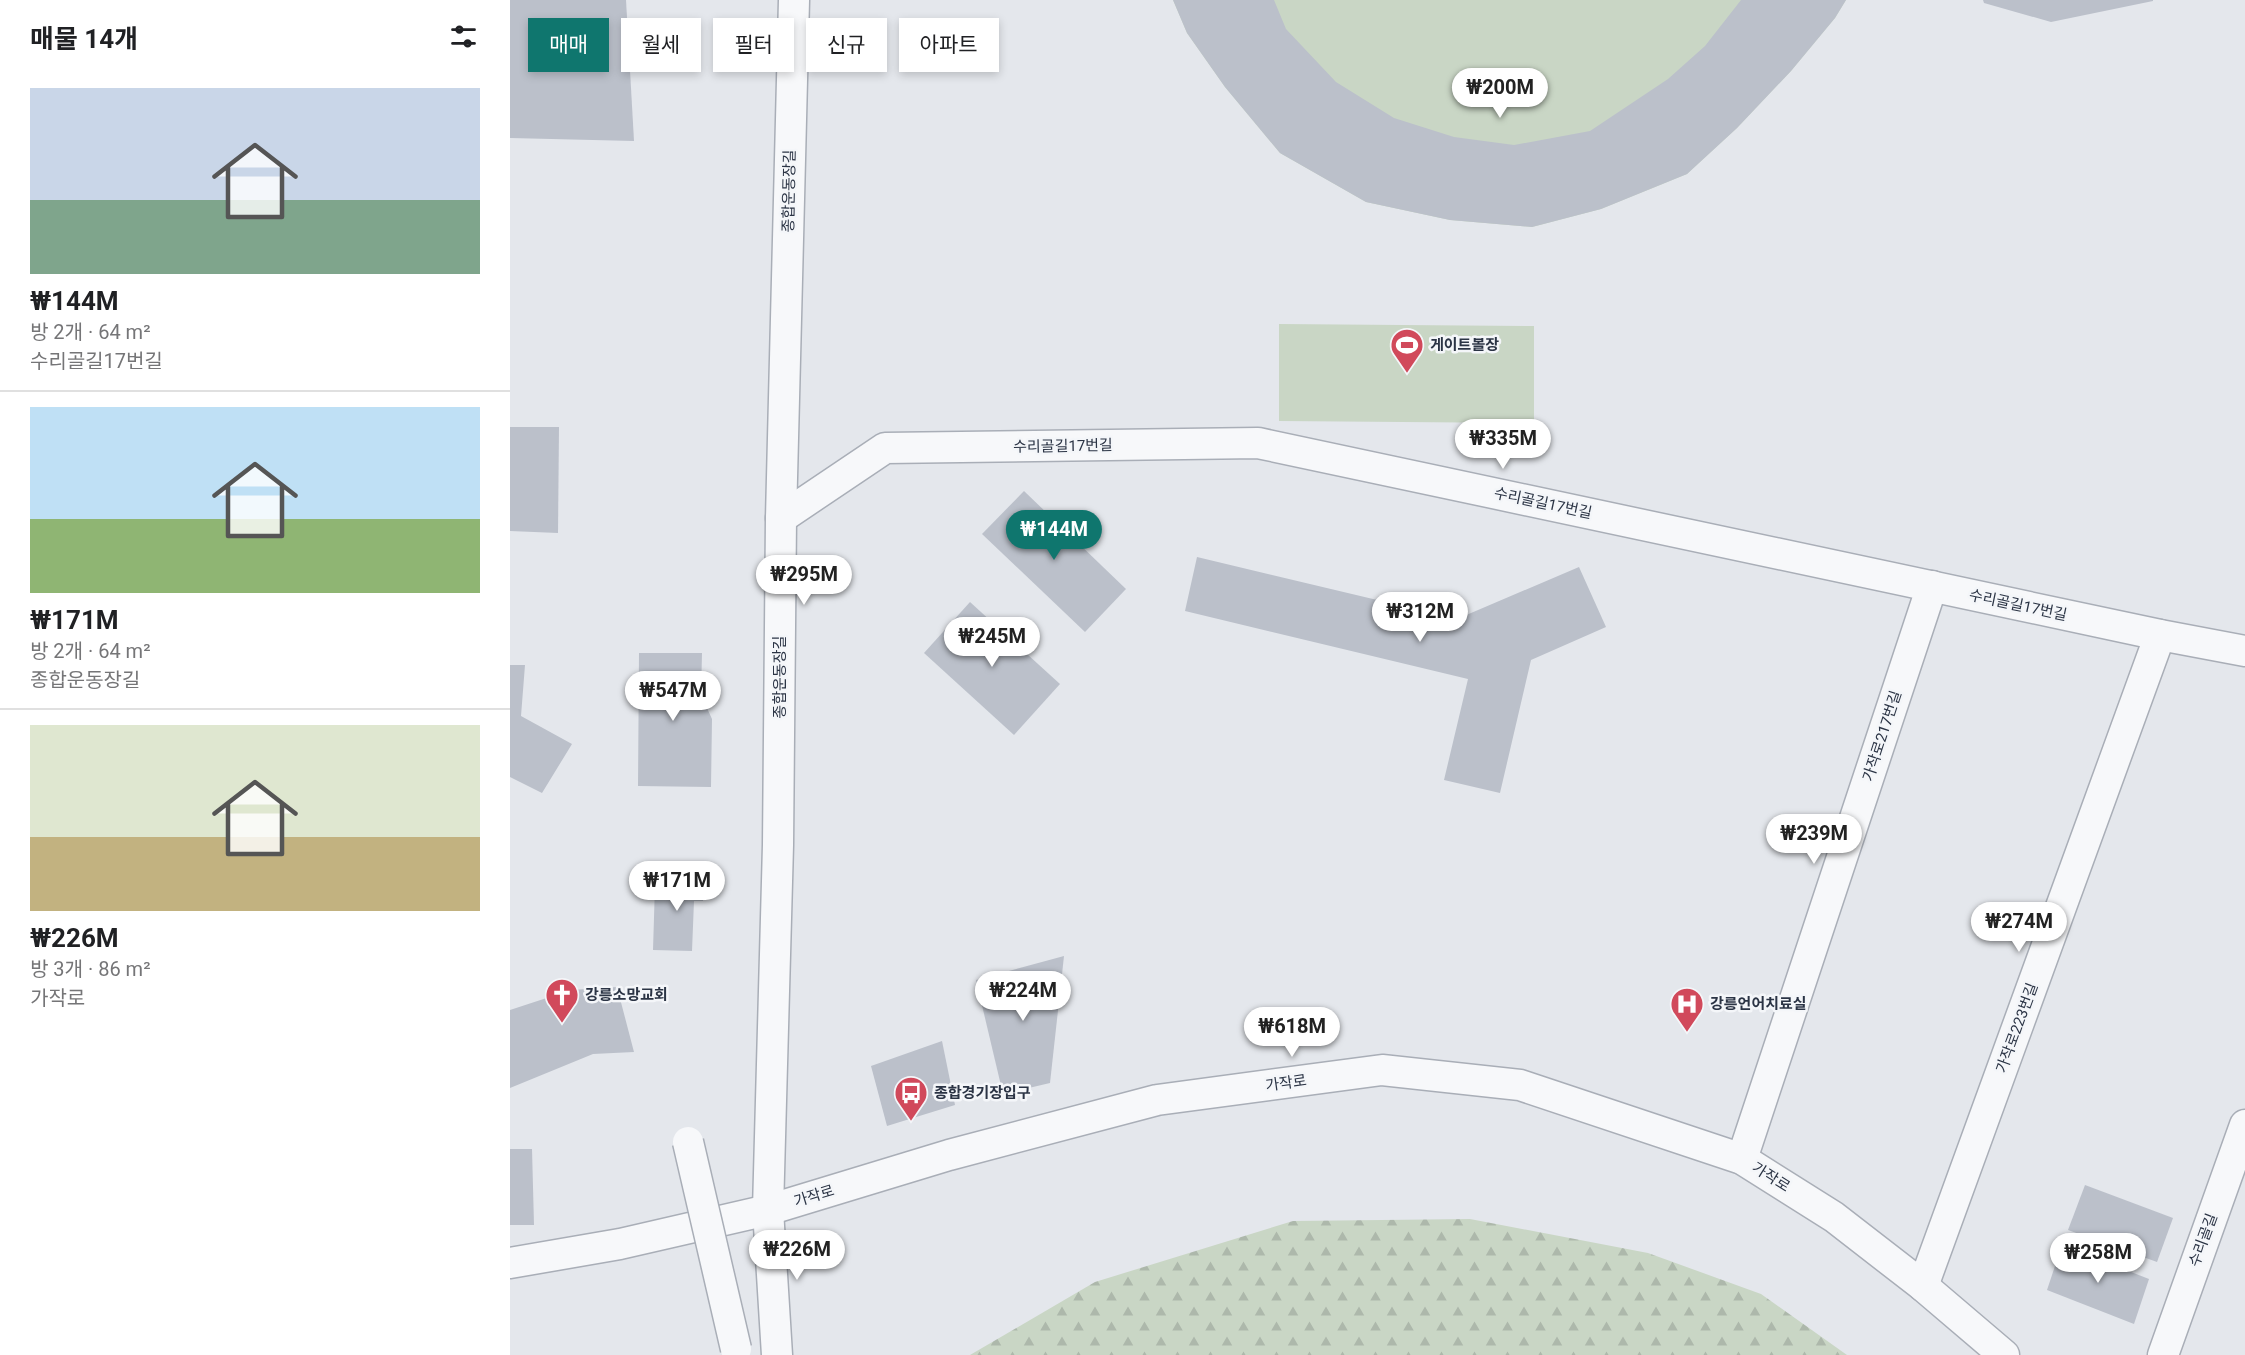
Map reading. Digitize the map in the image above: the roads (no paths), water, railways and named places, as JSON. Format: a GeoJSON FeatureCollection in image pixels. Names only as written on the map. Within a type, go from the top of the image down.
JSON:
{"type":"FeatureCollection","features":[{"type":"Feature","properties":{"kind":"street","name":"종합운동장길"},"geometry":{"type":"LineString","coordinates":[[777,1355],[768,1210],[778,845],[781,518],[794,0]]}},
{"type":"Feature","properties":{"kind":"street","name":"수리골길17번길"},"geometry":{"type":"LineString","coordinates":[[781,518],[885,448],[1258,443],[2160,635],[2245,651]]}},
{"type":"Feature","properties":{"kind":"street","name":"가작로217번길"},"geometry":{"type":"LineString","coordinates":[[1742,1159],[1932,586]]}},
{"type":"Feature","properties":{"kind":"street","name":"가작로223번길"},"geometry":{"type":"LineString","coordinates":[[1923,1286],[2160,635]]}},
{"type":"Feature","properties":{"kind":"street","name":"가작로"},"geometry":{"type":"LineString","coordinates":[[510,1263],[620,1244],[768,1210],[949,1155],[1157,1100],[1382,1070],[1520,1085],[1742,1159],[1834,1217],[1923,1286],[2004,1355]]}},
{"type":"Feature","properties":{"kind":"street","name":"수리골길"},"geometry":{"type":"LineString","coordinates":[[2163,1355],[2245,1125]]}},
{"type":"Feature","properties":{"kind":"street"},"geometry":{"type":"LineString","coordinates":[[688,1142],[735,1352]]}},
{"type":"Feature","properties":{"kind":"place","name":"게이트볼장"},"geometry":{"type":"Point","coordinates":[1407,374]}},
{"type":"Feature","properties":{"kind":"place","name":"강릉소망교회"},"geometry":{"type":"Point","coordinates":[562,1024]}},
{"type":"Feature","properties":{"kind":"place","name":"강릉언어치료실"},"geometry":{"type":"Point","coordinates":[1687,1033]}},
{"type":"Feature","properties":{"kind":"place","name":"종합경기장입구"},"geometry":{"type":"Point","coordinates":[911,1122]}}]}
